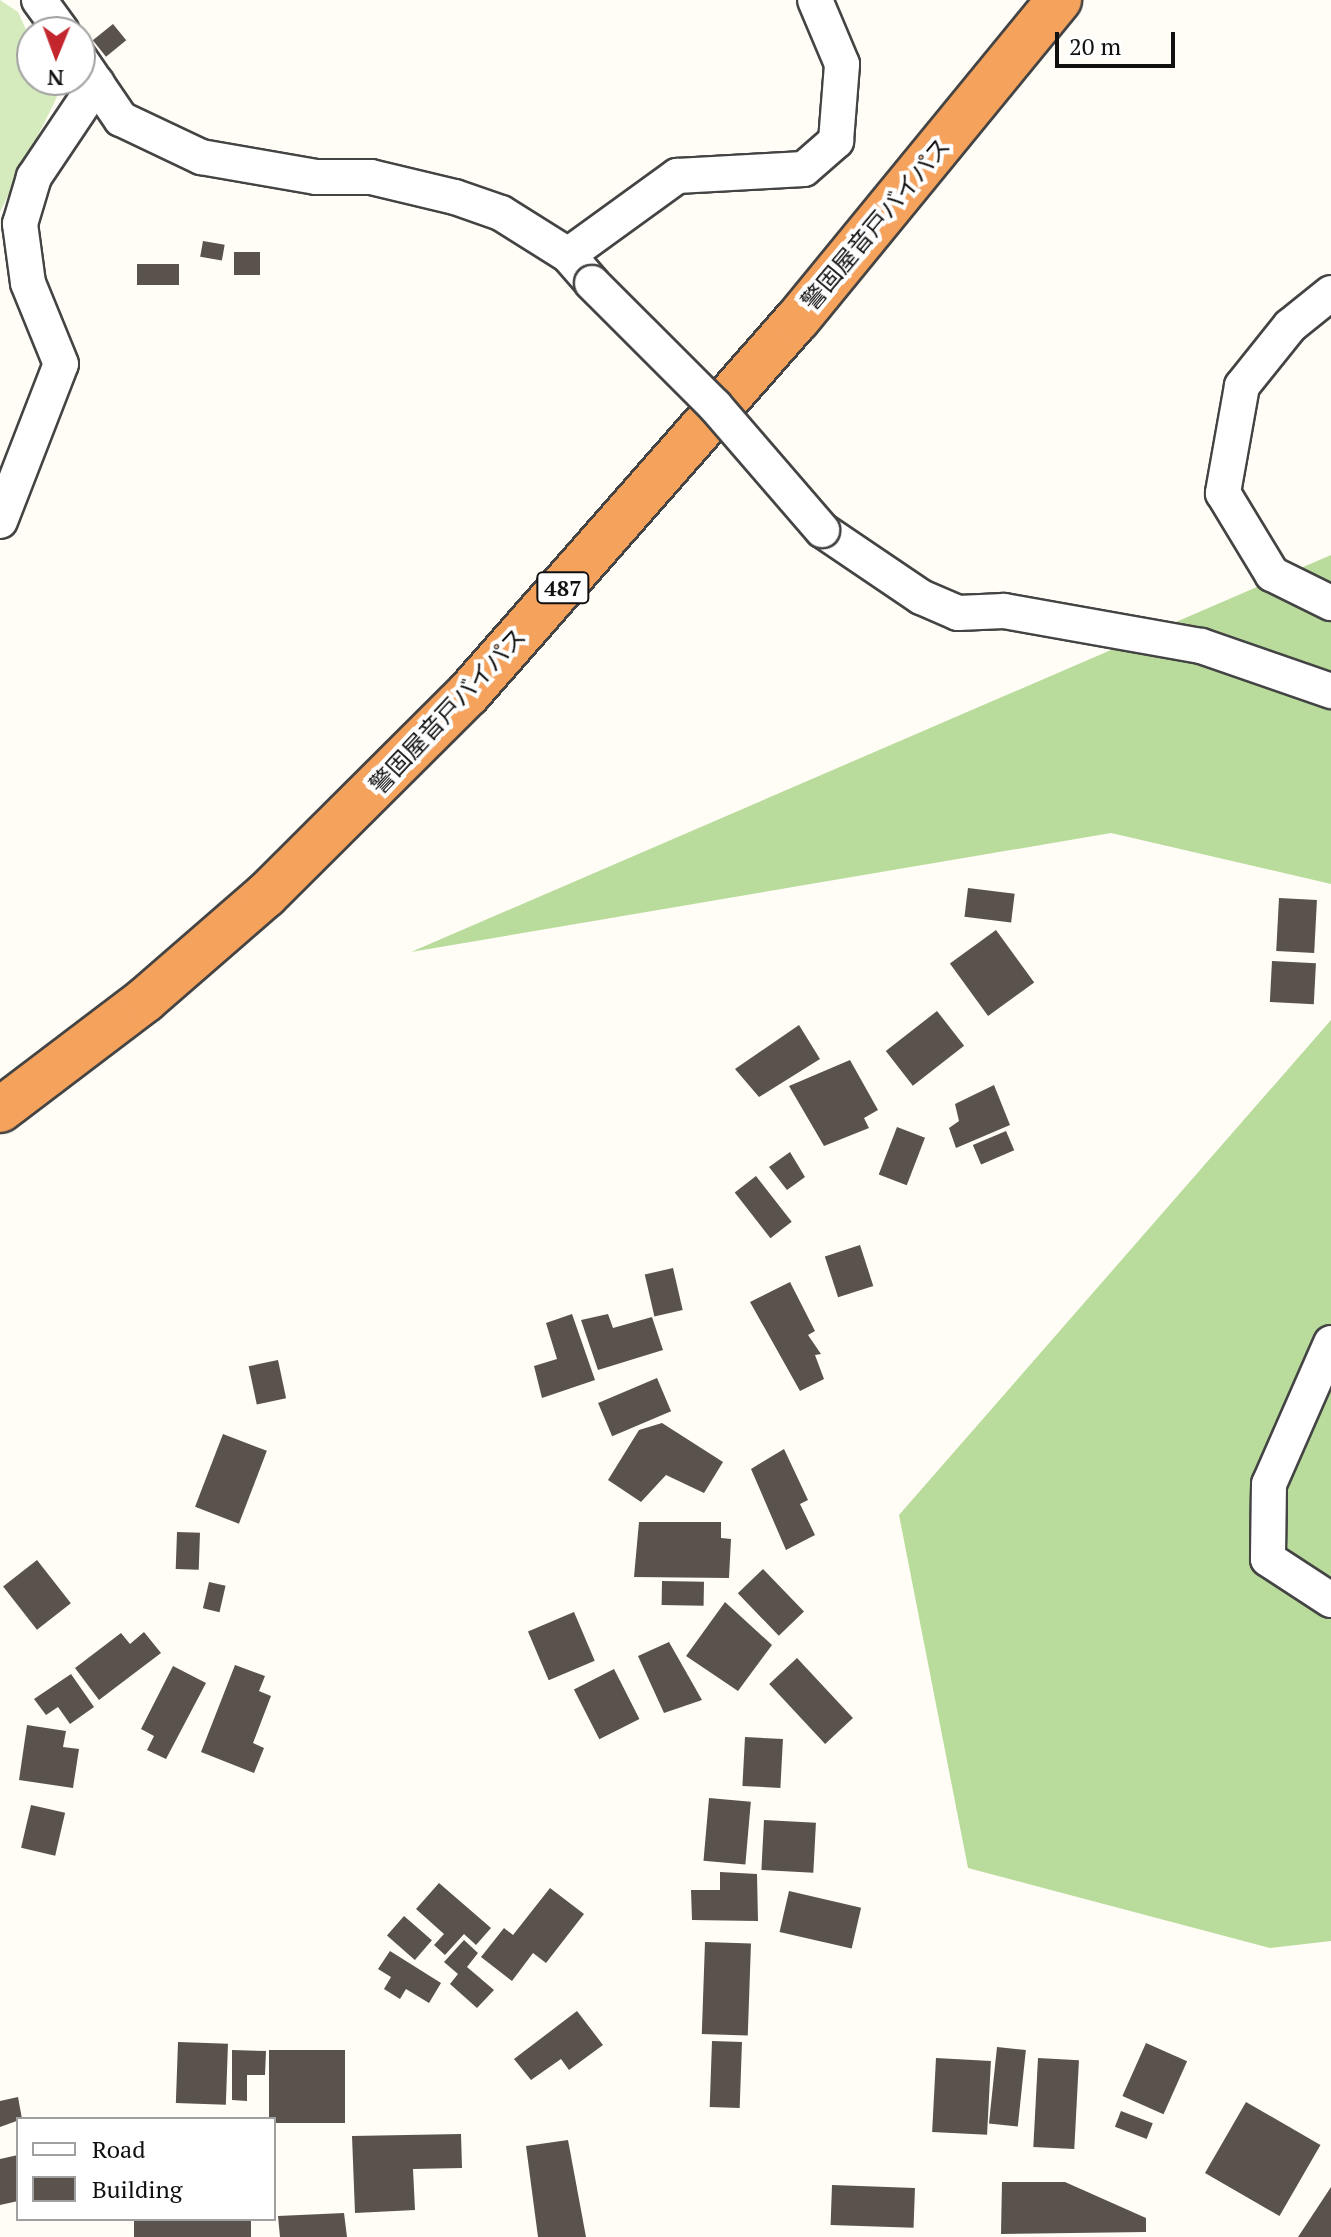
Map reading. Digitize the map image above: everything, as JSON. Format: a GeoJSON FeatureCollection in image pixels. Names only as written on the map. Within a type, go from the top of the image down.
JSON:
{"type":"FeatureCollection","features":[{"type":"Feature","properties":{"kind":"highway","name":"警固屋音戸バイパス"},"geometry":{"type":"LineString","coordinates":[[0,1110],[145,1000],[266,895],[468,694],[776,344],[1043,10]]}},
{"type":"Feature","properties":{"kind":"street"},"geometry":{"type":"LineString","coordinates":[[568,255],[677,176],[804,169],[836,141],[842,64],[815,0]]}},
{"type":"Feature","properties":{"kind":"street"},"geometry":{"type":"LineString","coordinates":[[96,83],[121,119],[201,157],[316,177],[371,177],[455,197],[501,213],[568,255],[715,406],[822,530],[921,597],[958,613],[1004,611],[1201,646],[1331,691]]}},
{"type":"Feature","properties":{"kind":"street"},"geometry":{"type":"LineString","coordinates":[[0,521],[61,364],[28,283],[20,224],[34,177],[75,96]]}},
{"type":"Feature","properties":{"kind":"street"},"geometry":{"type":"LineString","coordinates":[[1331,293],[1290,326],[1242,386],[1223,493],[1272,574],[1331,603]]}},
{"type":"Feature","properties":{"kind":"street"},"geometry":{"type":"LineString","coordinates":[[1331,1343],[1269,1484],[1268,1559],[1331,1600]]}},
{"type":"Feature","properties":{"kind":"green space"},"geometry":{"type":"Polygon","coordinates":[[[0,0],[20,16],[16,16],[16,96],[57,97],[0,212],[0,0]]]}},
{"type":"Feature","properties":{"kind":"green space"},"geometry":{"type":"Polygon","coordinates":[[[1331,555],[1331,884],[1111,833],[411,952],[1331,555]]]}},
{"type":"Feature","properties":{"kind":"green space"},"geometry":{"type":"Polygon","coordinates":[[[1331,1020],[1331,1941],[1270,1948],[968,1868],[899,1515],[1331,1020]]]}},
{"type":"Feature","properties":{"kind":"building"},"geometry":{"type":"Polygon","coordinates":[[[113,24],[126,40],[106,57],[96,44],[96,38],[113,24]]]}},
{"type":"Feature","properties":{"kind":"building"},"geometry":{"type":"Polygon","coordinates":[[[203,241],[225,245],[222,261],[200,257],[203,241]]]}},
{"type":"Feature","properties":{"kind":"building"},"geometry":{"type":"Polygon","coordinates":[[[234,252],[260,252],[260,275],[234,275],[234,252]]]}},
{"type":"Feature","properties":{"kind":"building"},"geometry":{"type":"Polygon","coordinates":[[[137,264],[179,264],[179,285],[137,285],[137,264]]]}},
{"type":"Feature","properties":{"kind":"building"},"geometry":{"type":"Polygon","coordinates":[[[968,888],[1015,894],[1011,923],[964,917],[968,888]]]}},
{"type":"Feature","properties":{"kind":"building"},"geometry":{"type":"Polygon","coordinates":[[[1279,898],[1317,900],[1314,953],[1276,951],[1279,898]]]}},
{"type":"Feature","properties":{"kind":"building"},"geometry":{"type":"Polygon","coordinates":[[[996,930],[1034,983],[988,1016],[950,964],[996,930]]]}},
{"type":"Feature","properties":{"kind":"building"},"geometry":{"type":"Polygon","coordinates":[[[1272,961],[1316,963],[1314,1004],[1270,1002],[1272,961]]]}},
{"type":"Feature","properties":{"kind":"building"},"geometry":{"type":"Polygon","coordinates":[[[937,1011],[964,1046],[913,1086],[886,1051],[937,1011]]]}},
{"type":"Feature","properties":{"kind":"building"},"geometry":{"type":"Polygon","coordinates":[[[799,1025],[820,1059],[759,1097],[735,1069],[799,1025]]]}},
{"type":"Feature","properties":{"kind":"building"},"geometry":{"type":"Polygon","coordinates":[[[850,1060],[878,1110],[864,1118],[869,1128],[824,1146],[789,1086],[850,1060]]]}},
{"type":"Feature","properties":{"kind":"building"},"geometry":{"type":"Polygon","coordinates":[[[994,1085],[1010,1125],[956,1148],[949,1128],[959,1121],[955,1104],[994,1085]]]}},
{"type":"Feature","properties":{"kind":"building"},"geometry":{"type":"Polygon","coordinates":[[[897,1127],[925,1138],[907,1185],[879,1175],[897,1127]]]}},
{"type":"Feature","properties":{"kind":"building"},"geometry":{"type":"Polygon","coordinates":[[[1006,1131],[1014,1150],[981,1164],[973,1145],[1006,1131]]]}},
{"type":"Feature","properties":{"kind":"building"},"geometry":{"type":"Polygon","coordinates":[[[790,1152],[805,1177],[787,1190],[769,1167],[790,1152]]]}},
{"type":"Feature","properties":{"kind":"building"},"geometry":{"type":"Polygon","coordinates":[[[756,1176],[792,1222],[770,1238],[735,1193],[756,1176]]]}},
{"type":"Feature","properties":{"kind":"building"},"geometry":{"type":"Polygon","coordinates":[[[860,1245],[873,1286],[838,1297],[825,1256],[860,1245]]]}},
{"type":"Feature","properties":{"kind":"building"},"geometry":{"type":"Polygon","coordinates":[[[673,1268],[683,1310],[654,1316],[645,1275],[673,1268]]]}},
{"type":"Feature","properties":{"kind":"building"},"geometry":{"type":"Polygon","coordinates":[[[790,1282],[815,1331],[808,1335],[821,1354],[815,1355],[824,1379],[800,1391],[750,1302],[790,1282]]]}},
{"type":"Feature","properties":{"kind":"building"},"geometry":{"type":"Polygon","coordinates":[[[572,1314],[595,1380],[542,1398],[534,1366],[557,1359],[546,1323],[572,1314]]]}},
{"type":"Feature","properties":{"kind":"building"},"geometry":{"type":"Polygon","coordinates":[[[608,1314],[613,1328],[652,1317],[663,1350],[598,1370],[581,1320],[608,1314]]]}},
{"type":"Feature","properties":{"kind":"building"},"geometry":{"type":"Polygon","coordinates":[[[278,1360],[286,1398],[257,1404],[249,1366],[278,1360]]]}},
{"type":"Feature","properties":{"kind":"building"},"geometry":{"type":"Polygon","coordinates":[[[657,1378],[671,1411],[612,1436],[598,1403],[657,1378]]]}},
{"type":"Feature","properties":{"kind":"building"},"geometry":{"type":"Polygon","coordinates":[[[662,1423],[723,1462],[704,1493],[666,1475],[641,1502],[608,1480],[639,1430],[662,1423]]]}},
{"type":"Feature","properties":{"kind":"building"},"geometry":{"type":"Polygon","coordinates":[[[223,1434],[267,1451],[239,1524],[195,1507],[223,1434]]]}},
{"type":"Feature","properties":{"kind":"building"},"geometry":{"type":"Polygon","coordinates":[[[784,1449],[808,1500],[800,1504],[815,1535],[786,1550],[751,1469],[784,1449]]]}},
{"type":"Feature","properties":{"kind":"building"},"geometry":{"type":"Polygon","coordinates":[[[639,1522],[721,1522],[721,1538],[731,1539],[729,1578],[634,1577],[639,1522]]]}},
{"type":"Feature","properties":{"kind":"building"},"geometry":{"type":"Polygon","coordinates":[[[177,1532],[200,1533],[199,1570],[176,1569],[177,1532]]]}},
{"type":"Feature","properties":{"kind":"building"},"geometry":{"type":"Polygon","coordinates":[[[37,1560],[71,1603],[37,1630],[3,1586],[37,1560]]]}},
{"type":"Feature","properties":{"kind":"building"},"geometry":{"type":"Polygon","coordinates":[[[763,1569],[804,1611],[779,1636],[738,1593],[763,1569]]]}},
{"type":"Feature","properties":{"kind":"building"},"geometry":{"type":"Polygon","coordinates":[[[662,1581],[704,1582],[704,1606],[662,1605],[662,1581]]]}},
{"type":"Feature","properties":{"kind":"building"},"geometry":{"type":"Polygon","coordinates":[[[209,1582],[226,1586],[219,1612],[203,1608],[209,1582]]]}},
{"type":"Feature","properties":{"kind":"building"},"geometry":{"type":"Polygon","coordinates":[[[725,1602],[772,1645],[738,1691],[686,1656],[725,1602]]]}},
{"type":"Feature","properties":{"kind":"building"},"geometry":{"type":"Polygon","coordinates":[[[574,1612],[595,1661],[549,1680],[528,1632],[574,1612]]]}},
{"type":"Feature","properties":{"kind":"building"},"geometry":{"type":"Polygon","coordinates":[[[144,1632],[161,1653],[99,1700],[75,1668],[121,1633],[130,1644],[144,1632]]]}},
{"type":"Feature","properties":{"kind":"building"},"geometry":{"type":"Polygon","coordinates":[[[669,1642],[702,1700],[664,1713],[638,1656],[669,1642]]]}},
{"type":"Feature","properties":{"kind":"building"},"geometry":{"type":"Polygon","coordinates":[[[797,1658],[853,1718],[825,1744],[769,1684],[797,1658]]]}},
{"type":"Feature","properties":{"kind":"building"},"geometry":{"type":"Polygon","coordinates":[[[235,1665],[265,1676],[259,1691],[271,1696],[253,1743],[264,1748],[254,1773],[201,1752],[235,1665]]]}},
{"type":"Feature","properties":{"kind":"building"},"geometry":{"type":"Polygon","coordinates":[[[173,1666],[206,1683],[166,1759],[147,1750],[154,1736],[141,1729],[173,1666]]]}},
{"type":"Feature","properties":{"kind":"building"},"geometry":{"type":"Polygon","coordinates":[[[614,1669],[639,1719],[599,1739],[574,1689],[614,1669]]]}},
{"type":"Feature","properties":{"kind":"building"},"geometry":{"type":"Polygon","coordinates":[[[71,1674],[94,1707],[70,1724],[58,1707],[46,1715],[34,1699],[71,1674]]]}},
{"type":"Feature","properties":{"kind":"building"},"geometry":{"type":"Polygon","coordinates":[[[27,1725],[66,1731],[63,1747],[79,1749],[73,1788],[19,1780],[27,1725]]]}},
{"type":"Feature","properties":{"kind":"building"},"geometry":{"type":"Polygon","coordinates":[[[745,1737],[783,1739],[780,1788],[742,1786],[745,1737]]]}},
{"type":"Feature","properties":{"kind":"building"},"geometry":{"type":"Polygon","coordinates":[[[709,1798],[751,1802],[745,1864],[704,1861],[709,1798]]]}},
{"type":"Feature","properties":{"kind":"building"},"geometry":{"type":"Polygon","coordinates":[[[31,1805],[65,1813],[55,1856],[21,1848],[31,1805]]]}},
{"type":"Feature","properties":{"kind":"building"},"geometry":{"type":"Polygon","coordinates":[[[764,1820],[816,1823],[813,1873],[761,1870],[764,1820]]]}},
{"type":"Feature","properties":{"kind":"building"},"geometry":{"type":"Polygon","coordinates":[[[720,1872],[757,1874],[758,1921],[692,1920],[691,1890],[720,1890],[720,1872]]]}},
{"type":"Feature","properties":{"kind":"building"},"geometry":{"type":"Polygon","coordinates":[[[439,1883],[491,1928],[476,1945],[464,1934],[445,1955],[434,1945],[444,1934],[416,1909],[439,1883]]]}},
{"type":"Feature","properties":{"kind":"building"},"geometry":{"type":"Polygon","coordinates":[[[550,1888],[584,1914],[546,1963],[533,1953],[512,1981],[481,1957],[504,1928],[513,1935],[550,1888]]]}},
{"type":"Feature","properties":{"kind":"building"},"geometry":{"type":"Polygon","coordinates":[[[789,1891],[861,1908],[852,1949],[780,1932],[789,1891]]]}},
{"type":"Feature","properties":{"kind":"building"},"geometry":{"type":"Polygon","coordinates":[[[404,1916],[432,1940],[415,1960],[387,1936],[404,1916]]]}},
{"type":"Feature","properties":{"kind":"building"},"geometry":{"type":"Polygon","coordinates":[[[464,1940],[478,1953],[467,1967],[494,1990],[477,2008],[450,1984],[458,1974],[444,1962],[464,1940]]]}},
{"type":"Feature","properties":{"kind":"building"},"geometry":{"type":"Polygon","coordinates":[[[705,1942],[751,1944],[748,2036],[702,2034],[705,1942]]]}},
{"type":"Feature","properties":{"kind":"building"},"geometry":{"type":"Polygon","coordinates":[[[390,1951],[441,1983],[429,2003],[406,1989],[400,1999],[384,1989],[391,1977],[378,1969],[390,1951]]]}},
{"type":"Feature","properties":{"kind":"building"},"geometry":{"type":"Polygon","coordinates":[[[577,2011],[603,2045],[569,2070],[561,2059],[531,2080],[514,2059],[577,2011]]]}},
{"type":"Feature","properties":{"kind":"building"},"geometry":{"type":"Polygon","coordinates":[[[712,2041],[742,2042],[740,2108],[710,2107],[712,2041]]]}},
{"type":"Feature","properties":{"kind":"building"},"geometry":{"type":"Polygon","coordinates":[[[178,2042],[228,2044],[226,2105],[176,2103],[178,2042]]]}},
{"type":"Feature","properties":{"kind":"building"},"geometry":{"type":"Polygon","coordinates":[[[1146,2043],[1187,2061],[1164,2114],[1122,2096],[1146,2043]]]}},
{"type":"Feature","properties":{"kind":"building"},"geometry":{"type":"Polygon","coordinates":[[[997,2047],[1026,2050],[1018,2127],[989,2124],[997,2047]]]}},
{"type":"Feature","properties":{"kind":"building"},"geometry":{"type":"Polygon","coordinates":[[[232,2050],[266,2051],[265,2075],[247,2075],[247,2101],[232,2100],[232,2050]]]}},
{"type":"Feature","properties":{"kind":"building"},"geometry":{"type":"Polygon","coordinates":[[[269,2050],[345,2050],[345,2123],[276,2123],[276,2117],[269,2117],[269,2050]]]}},
{"type":"Feature","properties":{"kind":"building"},"geometry":{"type":"Polygon","coordinates":[[[936,2058],[991,2061],[987,2135],[932,2132],[936,2058]]]}},
{"type":"Feature","properties":{"kind":"building"},"geometry":{"type":"Polygon","coordinates":[[[1038,2058],[1079,2060],[1074,2149],[1033,2147],[1038,2058]]]}},
{"type":"Feature","properties":{"kind":"building"},"geometry":{"type":"Polygon","coordinates":[[[18,2097],[22,2117],[0,2127],[0,2101],[18,2097]]]}},
{"type":"Feature","properties":{"kind":"building"},"geometry":{"type":"Polygon","coordinates":[[[1246,2102],[1320,2145],[1279,2216],[1205,2173],[1246,2102]]]}},
{"type":"Feature","properties":{"kind":"building"},"geometry":{"type":"Polygon","coordinates":[[[1121,2111],[1153,2123],[1147,2139],[1115,2127],[1121,2111]]]}},
{"type":"Feature","properties":{"kind":"building"},"geometry":{"type":"Polygon","coordinates":[[[461,2134],[462,2168],[413,2169],[415,2210],[355,2213],[352,2136],[461,2134]]]}},
{"type":"Feature","properties":{"kind":"building"},"geometry":{"type":"Polygon","coordinates":[[[568,2140],[586,2237],[538,2237],[526,2146],[568,2140]]]}},
{"type":"Feature","properties":{"kind":"building"},"geometry":{"type":"Polygon","coordinates":[[[16,2155],[16,2201],[0,2205],[0,2159],[16,2155]]]}},
{"type":"Feature","properties":{"kind":"building"},"geometry":{"type":"Polygon","coordinates":[[[1002,2182],[1065,2182],[1146,2218],[1146,2232],[1001,2234],[1002,2182]]]}},
{"type":"Feature","properties":{"kind":"building"},"geometry":{"type":"Polygon","coordinates":[[[832,2185],[915,2188],[914,2228],[831,2225],[832,2185]]]}},
{"type":"Feature","properties":{"kind":"building"},"geometry":{"type":"Polygon","coordinates":[[[1331,2187],[1331,2237],[1298,2237],[1331,2187]]]}},
{"type":"Feature","properties":{"kind":"building"},"geometry":{"type":"Polygon","coordinates":[[[344,2213],[347,2237],[280,2237],[278,2216],[344,2213]]]}},
{"type":"Feature","properties":{"kind":"building"},"geometry":{"type":"Polygon","coordinates":[[[134,2221],[251,2221],[251,2237],[134,2237],[134,2221]]]}}]}
